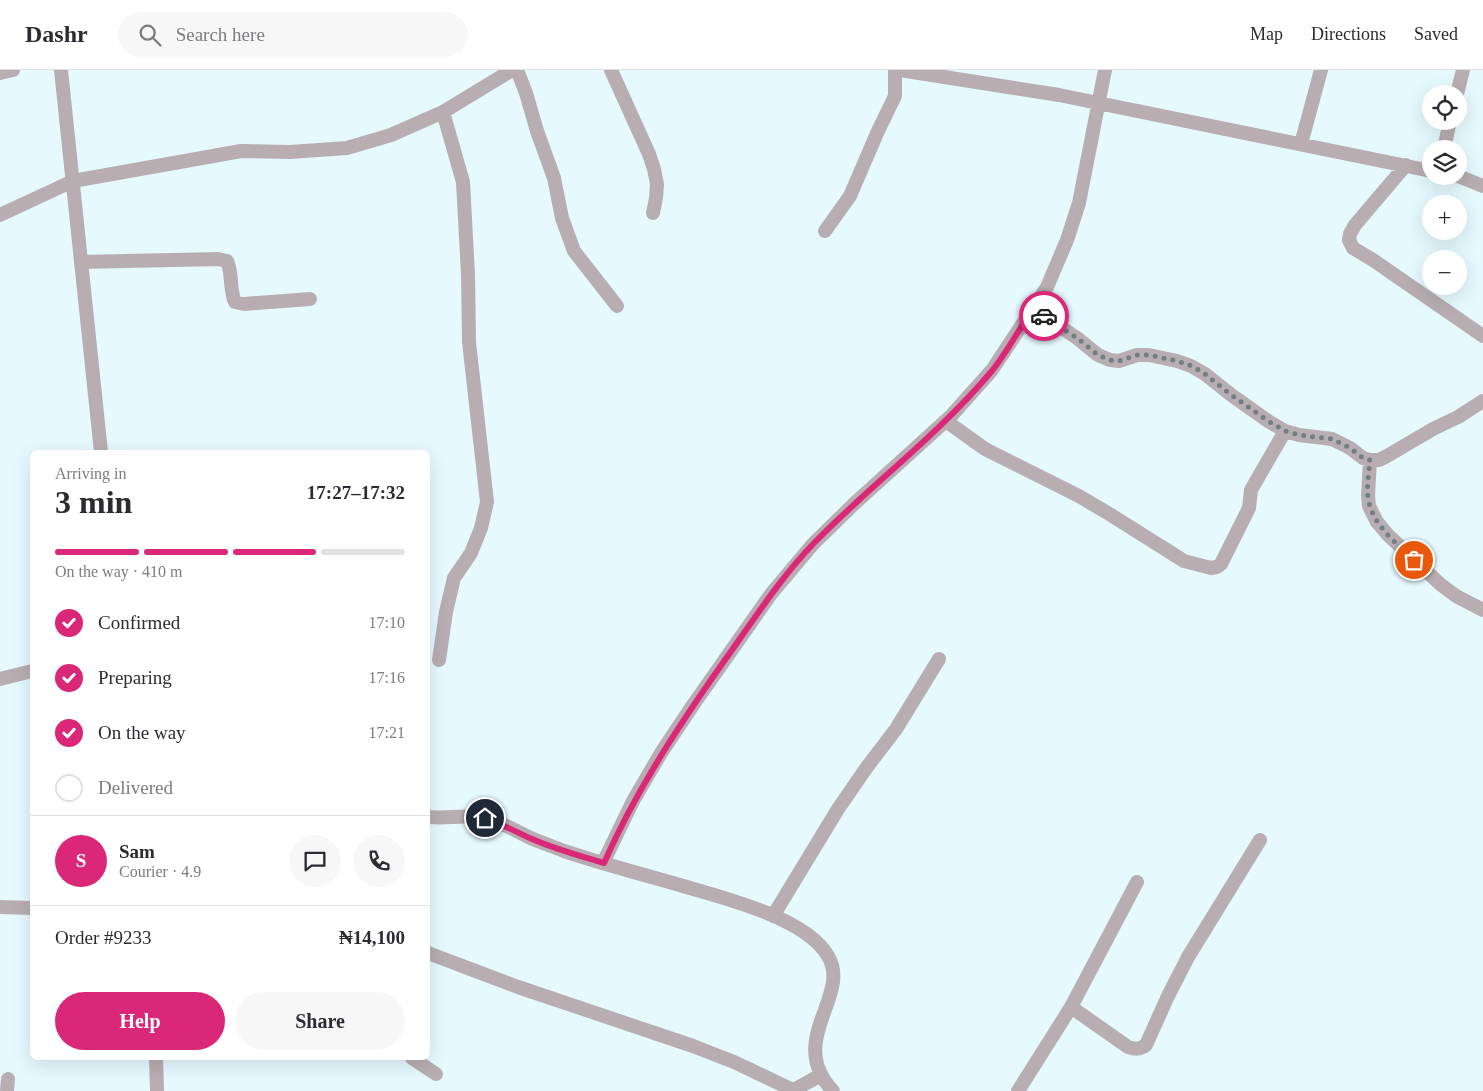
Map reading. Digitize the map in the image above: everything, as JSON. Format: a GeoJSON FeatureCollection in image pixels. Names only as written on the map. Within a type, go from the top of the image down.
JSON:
{"type":"FeatureCollection","features":[{"type":"Feature","properties":{"kind":"street"},"geometry":{"type":"LineString","coordinates":[[0,73],[12,70]]}},
{"type":"Feature","properties":{"kind":"street"},"geometry":{"type":"LineString","coordinates":[[61,70],[101,450]]}},
{"type":"Feature","properties":{"kind":"street"},"geometry":{"type":"LineString","coordinates":[[0,215],[73,180],[241,151],[290,152],[347,148],[391,134],[443,112],[512,70]]}},
{"type":"Feature","properties":{"kind":"street"},"geometry":{"type":"LineString","coordinates":[[517,70],[554,178],[562,218],[574,251],[617,306]]}},
{"type":"Feature","properties":{"kind":"street"},"geometry":{"type":"LineString","coordinates":[[611,70],[654,169],[657,184],[653,213]]}},
{"type":"Feature","properties":{"kind":"street"},"geometry":{"type":"LineString","coordinates":[[825,231],[850,196],[895,96],[895,70]]}},
{"type":"Feature","properties":{"kind":"street"},"geometry":{"type":"LineString","coordinates":[[900,70],[1059,95],[1422,169]]}},
{"type":"Feature","properties":{"kind":"street"},"geometry":{"type":"LineString","coordinates":[[604,863],[633,802],[661,753],[771,594],[813,544],[855,503],[946,421],[992,370],[1047,287],[1067,240],[1079,203],[1105,70]]}},
{"type":"Feature","properties":{"kind":"street"},"geometry":{"type":"LineString","coordinates":[[1301,144],[1322,70]]}},
{"type":"Feature","properties":{"kind":"street"},"geometry":{"type":"LineString","coordinates":[[1459,85],[1462,70]]}},
{"type":"Feature","properties":{"kind":"street"},"geometry":{"type":"LineString","coordinates":[[439,660],[446,612],[454,578],[471,553],[481,528],[487,502],[469,342],[468,274],[463,182],[443,112]]}},
{"type":"Feature","properties":{"kind":"street"},"geometry":{"type":"LineString","coordinates":[[1406,166],[1355,225],[1349,240],[1353,248],[1483,336]]}},
{"type":"Feature","properties":{"kind":"street"},"geometry":{"type":"LineString","coordinates":[[1467,180],[1483,186]]}},
{"type":"Feature","properties":{"kind":"street"},"geometry":{"type":"LineString","coordinates":[[81,262],[218,259],[228,261],[231,295],[234,302],[244,304],[310,299]]}},
{"type":"Feature","properties":{"kind":"street"},"geometry":{"type":"LineString","coordinates":[[1032,309],[1077,338],[1098,355],[1110,360],[1119,361],[1137,355],[1149,355],[1192,366],[1268,421],[1285,431],[1299,435],[1332,439],[1350,448],[1363,458],[1370,460],[1379,460],[1481,408]]}},
{"type":"Feature","properties":{"kind":"street"},"geometry":{"type":"LineString","coordinates":[[946,421],[985,449],[1087,501],[1184,561],[1211,568],[1222,564],[1249,508],[1251,490],[1285,431]]}},
{"type":"Feature","properties":{"kind":"street"},"geometry":{"type":"LineString","coordinates":[[1370,460],[1369,506],[1377,522],[1388,535],[1440,584],[1456,596],[1483,610]]}},
{"type":"Feature","properties":{"kind":"street"},"geometry":{"type":"LineString","coordinates":[[772,916],[838,810],[867,767],[896,730],[939,659]]}},
{"type":"Feature","properties":{"kind":"street"},"geometry":{"type":"LineString","coordinates":[[0,679],[30,672]]}},
{"type":"Feature","properties":{"kind":"street"},"geometry":{"type":"LineString","coordinates":[[430,817],[462,816],[485,818],[564,851],[753,906],[800,929],[819,943],[829,957],[833,971],[832,985],[815,1038],[818,1069],[824,1081],[833,1091]]}},
{"type":"Feature","properties":{"kind":"street"},"geometry":{"type":"LineString","coordinates":[[1071,1008],[1128,1047],[1134,1049],[1146,1045],[1188,957],[1260,840]]}},
{"type":"Feature","properties":{"kind":"street"},"geometry":{"type":"LineString","coordinates":[[1018,1091],[1071,1008],[1137,882]]}},
{"type":"Feature","properties":{"kind":"street"},"geometry":{"type":"LineString","coordinates":[[0,907],[30,908]]}},
{"type":"Feature","properties":{"kind":"street"},"geometry":{"type":"LineString","coordinates":[[430,954],[518,987],[694,1046],[734,1062],[793,1091],[821,1075]]}},
{"type":"Feature","properties":{"kind":"street"},"geometry":{"type":"LineString","coordinates":[[156,1060],[157,1091]]}},
{"type":"Feature","properties":{"kind":"street"},"geometry":{"type":"LineString","coordinates":[[415,1060],[436,1074]]}},
{"type":"Feature","properties":{"kind":"way so far"},"geometry":{"type":"LineString","coordinates":[[1044,316],[1098,355],[1110,360],[1119,361],[1137,355],[1149,355],[1192,366],[1268,421],[1285,431],[1299,435],[1332,439],[1350,448],[1363,458],[1370,460],[1369,506],[1377,522],[1414,560]]}},
{"type":"Feature","properties":{"kind":"route"},"geometry":{"type":"LineString","coordinates":[[485,818],[564,851],[604,863],[633,802],[661,753],[771,594],[813,544],[951,416],[992,370],[1032,309],[1044,316]]}}]}
